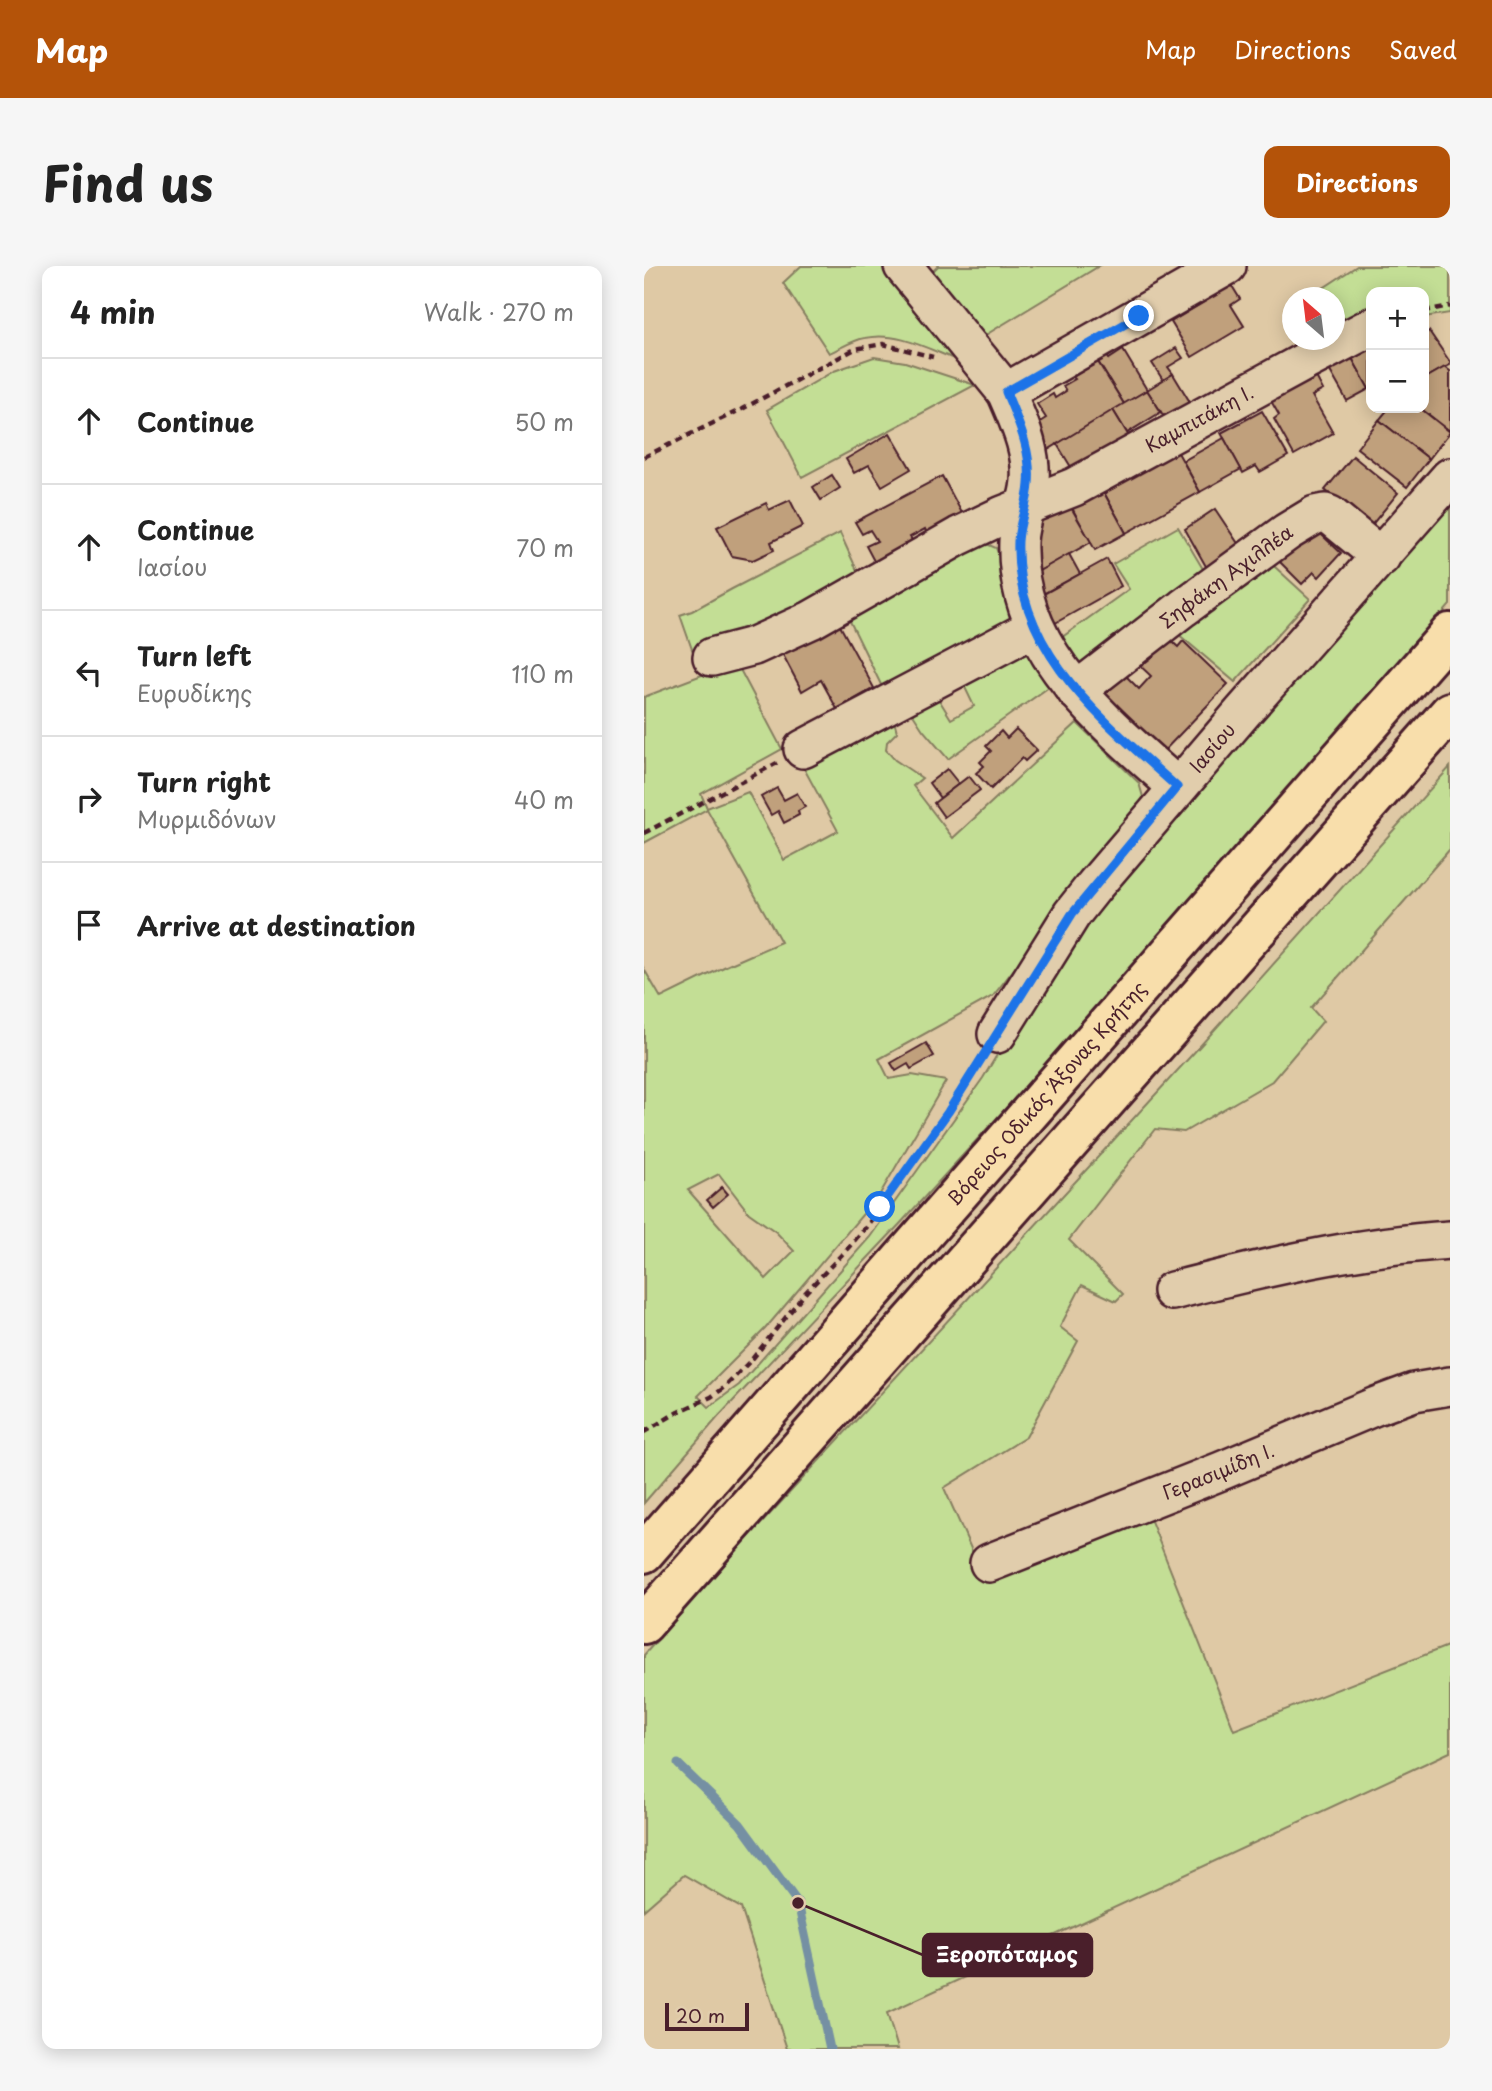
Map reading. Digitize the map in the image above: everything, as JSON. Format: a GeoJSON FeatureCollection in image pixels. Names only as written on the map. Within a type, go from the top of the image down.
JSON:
{"type":"FeatureCollection","features":[{"type":"Feature","properties":{"kind":"highway","name":"Βόρειος Οδικός Άξονας Κρήτης"},"geometry":{"type":"LineString","coordinates":[[644,1553],[1450,633]]}},
{"type":"Feature","properties":{"kind":"highway"},"geometry":{"type":"LineString","coordinates":[[644,1624],[1450,712]]}},
{"type":"Feature","properties":{"kind":"street"},"geometry":{"type":"LineString","coordinates":[[1006,392],[1227,266]]}},
{"type":"Feature","properties":{"kind":"street"},"geometry":{"type":"LineString","coordinates":[[912,269],[1006,392],[1014,409],[1030,467],[1029,486],[1018,538],[1023,596],[1035,627],[1054,661],[1076,691],[1118,734],[1177,787]]}},
{"type":"Feature","properties":{"kind":"street","name":"Καμπιτάκη Ι."},"geometry":{"type":"LineString","coordinates":[[712,657],[754,646],[811,620],[959,536],[1074,487],[1366,330]]}},
{"type":"Feature","properties":{"kind":"street","name":"Ιασίου"},"geometry":{"type":"LineString","coordinates":[[997,1034],[1072,914],[1177,787],[1450,477]]}},
{"type":"Feature","properties":{"kind":"street","name":"Σηφάκη Αχιλλέα"},"geometry":{"type":"LineString","coordinates":[[1076,691],[1220,581],[1315,515],[1330,515],[1381,557]]}},
{"type":"Feature","properties":{"kind":"street"},"geometry":{"type":"LineString","coordinates":[[803,749],[1035,627]]}},
{"type":"Feature","properties":{"kind":"street"},"geometry":{"type":"LineString","coordinates":[[1172,1291],[1312,1259],[1450,1240]]}},
{"type":"Feature","properties":{"kind":"street","name":"Γερασιμίδη Ι."},"geometry":{"type":"LineString","coordinates":[[989,1563],[1376,1406],[1415,1392],[1450,1386]]}},
{"type":"Feature","properties":{"kind":"path"},"geometry":{"type":"LineString","coordinates":[[1429,310],[1450,306]]}},
{"type":"Feature","properties":{"kind":"path"},"geometry":{"type":"LineString","coordinates":[[644,457],[855,349],[883,344],[941,360]]}},
{"type":"Feature","properties":{"kind":"path"},"geometry":{"type":"LineString","coordinates":[[644,833],[803,749]]}},
{"type":"Feature","properties":{"kind":"path"},"geometry":{"type":"LineString","coordinates":[[644,1432],[678,1412],[712,1397],[753,1358],[806,1292],[866,1227],[948,1112],[997,1034]]}},
{"type":"Feature","properties":{"kind":"green space"},"geometry":{"type":"Polygon","coordinates":[[[801,266],[884,266],[957,360],[912,342],[877,336],[860,339],[829,353],[783,283],[801,266]]]}},
{"type":"Feature","properties":{"kind":"green space"},"geometry":{"type":"Polygon","coordinates":[[[938,266],[1099,266],[979,339],[931,284],[932,272],[938,266]]]}},
{"type":"Feature","properties":{"kind":"green space"},"geometry":{"type":"Polygon","coordinates":[[[1357,266],[1450,266],[1450,313],[1429,316],[1429,287],[1366,287],[1366,317],[1345,327],[1345,287],[1325,287],[1357,266]]]}},
{"type":"Feature","properties":{"kind":"green space"},"geometry":{"type":"Polygon","coordinates":[[[874,357],[905,362],[975,385],[802,477],[767,410],[834,371],[874,357]]]}},
{"type":"Feature","properties":{"kind":"green space"},"geometry":{"type":"Polygon","coordinates":[[[1450,502],[1450,605],[1183,914],[899,1225],[719,1416],[644,1503],[644,969],[661,998],[781,942],[707,809],[644,843],[644,697],[736,662],[782,749],[701,794],[707,808],[748,792],[784,860],[838,831],[801,763],[892,712],[897,732],[887,742],[886,750],[895,760],[922,778],[913,786],[953,838],[1077,723],[1139,783],[1143,797],[1140,807],[993,996],[879,1059],[889,1079],[912,1075],[946,1081],[880,1194],[765,1329],[698,1396],[709,1407],[739,1385],[870,1237],[983,1078],[1065,943],[1255,715],[1415,545],[1450,502]],[[719,1174],[688,1190],[766,1279],[794,1251],[776,1232],[749,1213],[719,1174]]]}},
{"type":"Feature","properties":{"kind":"green space"},"geometry":{"type":"Polygon","coordinates":[[[1178,527],[1206,574],[1078,675],[1054,643],[1129,589],[1113,564],[1178,527]]]}},
{"type":"Feature","properties":{"kind":"green space"},"geometry":{"type":"Polygon","coordinates":[[[840,533],[862,581],[756,633],[694,655],[680,615],[840,533]]]}},
{"type":"Feature","properties":{"kind":"green space"},"geometry":{"type":"Polygon","coordinates":[[[982,542],[996,548],[1017,604],[1018,619],[887,697],[845,611],[982,542]]]}},
{"type":"Feature","properties":{"kind":"green space"},"geometry":{"type":"Polygon","coordinates":[[[1263,556],[1310,599],[1235,682],[1171,628],[1263,556]]]}},
{"type":"Feature","properties":{"kind":"green space"},"geometry":{"type":"Polygon","coordinates":[[[1022,649],[1030,656],[1049,687],[948,759],[923,730],[906,704],[933,690],[951,719],[974,706],[959,675],[1022,649]]]}},
{"type":"Feature","properties":{"kind":"green space"},"geometry":{"type":"Polygon","coordinates":[[[1450,767],[1450,849],[1311,1008],[1323,1021],[1272,1081],[1184,1132],[1155,1129],[1069,1240],[1123,1294],[1116,1301],[1082,1285],[1060,1327],[1078,1341],[1026,1437],[944,1488],[973,1553],[980,1579],[1149,1516],[1234,1730],[1450,1645],[1450,1752],[887,2013],[898,2049],[787,2049],[741,1908],[684,1875],[644,1910],[644,1655],[1200,1046],[1450,767]]]}},
{"type":"Feature","properties":{"kind":"building"},"geometry":{"type":"Polygon","coordinates":[[[1229,281],[1240,299],[1231,305],[1244,326],[1192,357],[1171,322],[1222,291],[1219,287],[1229,281]]]}},
{"type":"Feature","properties":{"kind":"building"},"geometry":{"type":"Polygon","coordinates":[[[1429,331],[1450,362],[1450,365],[1429,376],[1429,331]]]}},
{"type":"Feature","properties":{"kind":"building"},"geometry":{"type":"Polygon","coordinates":[[[1366,343],[1366,384],[1348,351],[1366,343]]]}},
{"type":"Feature","properties":{"kind":"building"},"geometry":{"type":"Polygon","coordinates":[[[1176,348],[1183,358],[1168,367],[1173,374],[1163,380],[1152,363],[1176,348]]]}},
{"type":"Feature","properties":{"kind":"building"},"geometry":{"type":"Polygon","coordinates":[[[1123,350],[1147,390],[1124,404],[1097,360],[1106,354],[1109,359],[1123,350]]]}},
{"type":"Feature","properties":{"kind":"building"},"geometry":{"type":"Polygon","coordinates":[[[1348,351],[1366,384],[1366,391],[1347,401],[1326,364],[1348,351]]]}},
{"type":"Feature","properties":{"kind":"building"},"geometry":{"type":"Polygon","coordinates":[[[1098,362],[1124,404],[1046,451],[1032,427],[1046,418],[1037,404],[1053,394],[1055,398],[1066,391],[1063,386],[1098,362]]]}},
{"type":"Feature","properties":{"kind":"building"},"geometry":{"type":"Polygon","coordinates":[[[1445,367],[1450,371],[1450,431],[1427,413],[1429,413],[1429,376],[1445,367]]]}},
{"type":"Feature","properties":{"kind":"building"},"geometry":{"type":"Polygon","coordinates":[[[1312,369],[1323,390],[1312,396],[1333,433],[1294,455],[1274,419],[1279,415],[1267,394],[1312,369]]]}},
{"type":"Feature","properties":{"kind":"building"},"geometry":{"type":"Polygon","coordinates":[[[1173,374],[1193,407],[1168,423],[1147,390],[1173,374]]]}},
{"type":"Feature","properties":{"kind":"building"},"geometry":{"type":"Polygon","coordinates":[[[1147,390],[1161,412],[1127,433],[1113,410],[1147,390]]]}},
{"type":"Feature","properties":{"kind":"building"},"geometry":{"type":"Polygon","coordinates":[[[1113,410],[1130,438],[1074,472],[1057,444],[1113,410]]]}},
{"type":"Feature","properties":{"kind":"building"},"geometry":{"type":"Polygon","coordinates":[[[1262,411],[1288,456],[1260,472],[1256,466],[1243,473],[1221,433],[1262,411]]]}},
{"type":"Feature","properties":{"kind":"building"},"geometry":{"type":"Polygon","coordinates":[[[1385,413],[1426,413],[1450,432],[1429,459],[1379,420],[1385,413]]]}},
{"type":"Feature","properties":{"kind":"building"},"geometry":{"type":"Polygon","coordinates":[[[1379,420],[1429,459],[1407,487],[1357,448],[1379,420]]]}},
{"type":"Feature","properties":{"kind":"building"},"geometry":{"type":"Polygon","coordinates":[[[890,433],[911,469],[882,486],[869,465],[854,473],[846,459],[890,433]]]}},
{"type":"Feature","properties":{"kind":"building"},"geometry":{"type":"Polygon","coordinates":[[[1224,438],[1241,469],[1200,492],[1183,461],[1224,438]]]}},
{"type":"Feature","properties":{"kind":"building"},"geometry":{"type":"Polygon","coordinates":[[[1176,449],[1200,492],[1126,533],[1101,487],[1176,449]]]}},
{"type":"Feature","properties":{"kind":"building"},"geometry":{"type":"Polygon","coordinates":[[[1353,456],[1398,493],[1370,527],[1325,490],[1353,456]]]}},
{"type":"Feature","properties":{"kind":"building"},"geometry":{"type":"Polygon","coordinates":[[[832,475],[840,488],[821,500],[813,487],[832,475]]]}},
{"type":"Feature","properties":{"kind":"building"},"geometry":{"type":"Polygon","coordinates":[[[942,476],[962,513],[942,524],[945,529],[929,538],[925,529],[910,537],[914,543],[875,563],[866,546],[877,541],[870,530],[862,534],[855,522],[942,476]]]}},
{"type":"Feature","properties":{"kind":"building"},"geometry":{"type":"Polygon","coordinates":[[[1103,491],[1126,533],[1095,550],[1072,508],[1103,491]]]}},
{"type":"Feature","properties":{"kind":"building"},"geometry":{"type":"Polygon","coordinates":[[[790,500],[803,526],[771,542],[774,550],[753,560],[732,556],[717,527],[766,503],[769,510],[790,500]]]}},
{"type":"Feature","properties":{"kind":"building"},"geometry":{"type":"Polygon","coordinates":[[[1069,504],[1091,542],[1032,575],[1034,524],[1069,504]]]}},
{"type":"Feature","properties":{"kind":"building"},"geometry":{"type":"Polygon","coordinates":[[[1215,509],[1243,551],[1208,570],[1185,529],[1215,509]]]}},
{"type":"Feature","properties":{"kind":"building"},"geometry":{"type":"Polygon","coordinates":[[[1308,522],[1341,553],[1319,577],[1314,572],[1302,584],[1270,552],[1308,522]]]}},
{"type":"Feature","properties":{"kind":"building"},"geometry":{"type":"Polygon","coordinates":[[[1069,554],[1080,574],[1043,594],[1032,575],[1069,554]]]}},
{"type":"Feature","properties":{"kind":"building"},"geometry":{"type":"Polygon","coordinates":[[[1107,559],[1121,586],[1050,626],[1035,599],[1107,559]]]}},
{"type":"Feature","properties":{"kind":"building"},"geometry":{"type":"Polygon","coordinates":[[[838,622],[874,688],[837,709],[821,680],[802,691],[782,653],[838,622]]]}},
{"type":"Feature","properties":{"kind":"building"},"geometry":{"type":"Polygon","coordinates":[[[1162,632],[1178,647],[1183,641],[1228,684],[1159,756],[1092,693],[1117,667],[1139,689],[1151,676],[1135,661],[1162,632]]]}},
{"type":"Feature","properties":{"kind":"building"},"geometry":{"type":"Polygon","coordinates":[[[1016,729],[1037,750],[1025,761],[1022,758],[991,789],[976,773],[984,766],[980,762],[991,751],[986,746],[1001,731],[1007,738],[1016,729]]]}},
{"type":"Feature","properties":{"kind":"building"},"geometry":{"type":"Polygon","coordinates":[[[947,769],[959,784],[940,798],[929,783],[947,769]]]}},
{"type":"Feature","properties":{"kind":"building"},"geometry":{"type":"Polygon","coordinates":[[[969,776],[980,790],[944,817],[934,803],[969,776]]]}},
{"type":"Feature","properties":{"kind":"building"},"geometry":{"type":"Polygon","coordinates":[[[777,788],[784,800],[797,793],[805,807],[798,811],[799,815],[784,823],[778,811],[771,815],[761,797],[777,788]]]}},
{"type":"Feature","properties":{"kind":"building"},"geometry":{"type":"Polygon","coordinates":[[[926,1043],[934,1056],[911,1069],[908,1064],[896,1071],[891,1063],[926,1043]]]}},
{"type":"Feature","properties":{"kind":"building"},"geometry":{"type":"Polygon","coordinates":[[[722,1187],[728,1194],[713,1207],[707,1200],[722,1187]]]}},
{"type":"Feature","properties":{"kind":"waterway"},"geometry":{"type":"LineString","coordinates":[[678,1764],[740,1824],[798,1903],[830,2049]]}},
{"type":"Feature","properties":{"kind":"place","name":"Ξεροπόταμος"},"geometry":{"type":"Point","coordinates":[798,1903]}},
{"type":"Feature","properties":{"kind":"route"},"geometry":{"type":"LineString","coordinates":[[880,1207],[948,1112],[1072,914],[1177,787],[1091,707],[1054,661],[1033,623],[1023,596],[1018,555],[1018,538],[1029,486],[1030,467],[1021,426],[1006,392],[1139,316]]}}]}
